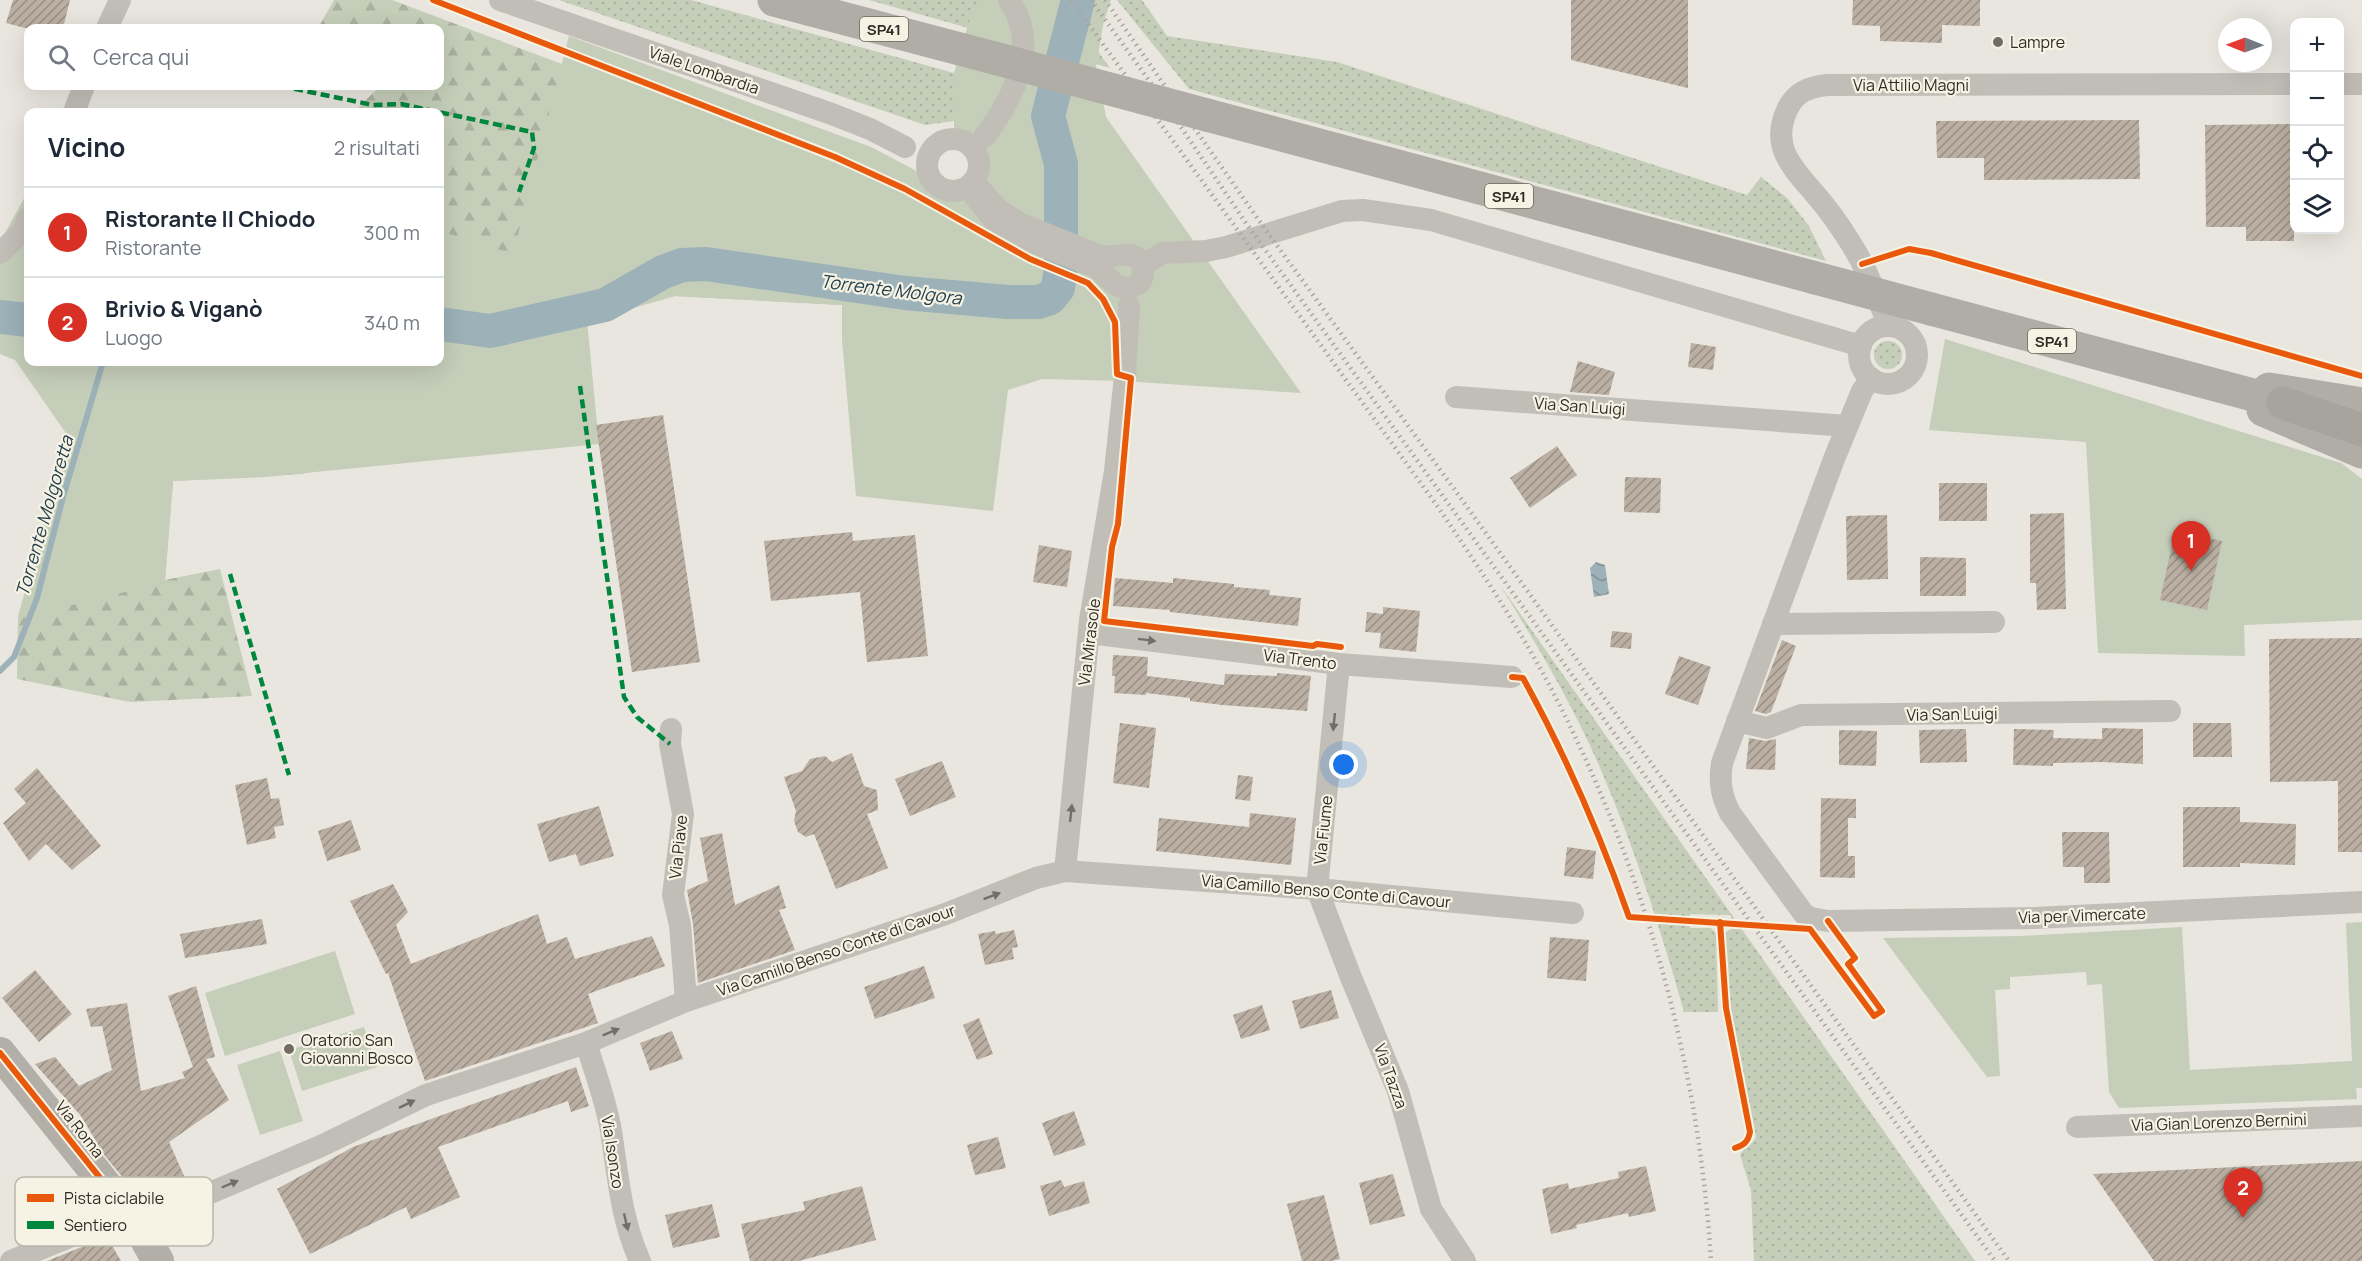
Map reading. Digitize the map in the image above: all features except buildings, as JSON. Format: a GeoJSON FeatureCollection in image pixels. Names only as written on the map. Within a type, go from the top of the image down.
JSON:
{"type":"FeatureCollection","features":[{"type":"Feature","properties":{"kind":"highway"},"geometry":{"type":"LineString","coordinates":[[2283,403],[2362,421]]}},
{"type":"Feature","properties":{"kind":"highway"},"geometry":{"type":"LineString","coordinates":[[2283,403],[2362,430]]}},
{"type":"Feature","properties":{"kind":"main road","name":"SP41"},"geometry":{"type":"LineString","coordinates":[[774,0],[2283,403]]}},
{"type":"Feature","properties":{"kind":"main road"},"geometry":{"type":"LineString","coordinates":[[2173,372],[2362,404]]}},
{"type":"Feature","properties":{"kind":"main road"},"geometry":{"type":"LineString","coordinates":[[2173,372],[2362,452]]}},
{"type":"Feature","properties":{"kind":"main road","name":"Via Roma"},"geometry":{"type":"LineString","coordinates":[[0,1053],[100,1177]]}},
{"type":"Feature","properties":{"kind":"main road","name":"Via Roma"},"geometry":{"type":"LineString","coordinates":[[149,1246],[158,1261]]}},
{"type":"Feature","properties":{"kind":"street"},"geometry":{"type":"LineString","coordinates":[[109,24],[120,0]]}},
{"type":"Feature","properties":{"kind":"street","name":"Viale Lombardia"},"geometry":{"type":"LineString","coordinates":[[500,0],[832,114],[906,147],[920,149],[931,157]]}},
{"type":"Feature","properties":{"kind":"street"},"geometry":{"type":"LineString","coordinates":[[976,145],[950,139],[931,157],[929,176],[940,188],[954,192],[971,185],[979,174],[976,145],[1011,96],[1022,63],[1023,46],[1020,23],[1009,0]]}},
{"type":"Feature","properties":{"kind":"street","name":"Via Attilio Magni"},"geometry":{"type":"LineString","coordinates":[[1889,326],[1851,244],[1816,195],[1794,170],[1782,146],[1780,132],[1785,114],[1790,102],[1805,89],[1839,85],[2290,84]]}},
{"type":"Feature","properties":{"kind":"street"},"geometry":{"type":"LineString","coordinates":[[2344,84],[2362,84]]}},
{"type":"Feature","properties":{"kind":"street"},"geometry":{"type":"LineString","coordinates":[[76,108],[82,90]]}},
{"type":"Feature","properties":{"kind":"street"},"geometry":{"type":"LineString","coordinates":[[971,185],[994,220],[1098,261],[1116,285],[1134,286]]}},
{"type":"Feature","properties":{"kind":"street"},"geometry":{"type":"LineString","coordinates":[[1134,286],[1163,253],[1226,247],[1342,211],[1363,210],[1431,220],[1861,346]]}},
{"type":"Feature","properties":{"kind":"street"},"geometry":{"type":"LineString","coordinates":[[0,253],[24,228]]}},
{"type":"Feature","properties":{"kind":"street"},"geometry":{"type":"LineString","coordinates":[[1098,261],[1130,255],[1139,260],[1134,286]]}},
{"type":"Feature","properties":{"kind":"street","name":"Via Mirasole"},"geometry":{"type":"LineString","coordinates":[[1065,871],[1089,633],[1115,471],[1134,286]]}},
{"type":"Feature","properties":{"kind":"street"},"geometry":{"type":"LineString","coordinates":[[1889,326],[1907,333],[1913,340],[1917,350],[1917,360],[1914,369],[1907,377],[1888,384],[1871,378],[1861,363],[1861,346],[1872,332],[1889,326]]}},
{"type":"Feature","properties":{"kind":"street"},"geometry":{"type":"LineString","coordinates":[[1737,721],[1847,426],[1862,391],[1871,378]]}},
{"type":"Feature","properties":{"kind":"street","name":"Via San Luigi"},"geometry":{"type":"LineString","coordinates":[[1456,397],[1847,426]]}},
{"type":"Feature","properties":{"kind":"street"},"geometry":{"type":"LineString","coordinates":[[1773,624],[1994,622]]}},
{"type":"Feature","properties":{"kind":"street","name":"Via Trento"},"geometry":{"type":"LineString","coordinates":[[1089,633],[1339,664],[1512,677]]}},
{"type":"Feature","properties":{"kind":"street","name":"Via Fiume"},"geometry":{"type":"LineString","coordinates":[[1317,889],[1339,664]]}},
{"type":"Feature","properties":{"kind":"street","name":"Via San Luigi"},"geometry":{"type":"LineString","coordinates":[[1737,721],[1767,728],[1800,715],[2170,711]]}},
{"type":"Feature","properties":{"kind":"street","name":"Via per Vimercate"},"geometry":{"type":"LineString","coordinates":[[1737,721],[1722,763],[1719,779],[1721,797],[1730,813],[1804,914],[1811,918],[1828,921],[2035,918],[2362,902]]}},
{"type":"Feature","properties":{"kind":"street","name":"Via Piave"},"geometry":{"type":"LineString","coordinates":[[671,729],[670,744],[683,814],[673,895],[680,925],[686,1001]]}},
{"type":"Feature","properties":{"kind":"street","name":"Via Camillo Benso Conte di Cavour"},"geometry":{"type":"LineString","coordinates":[[213,1187],[321,1146],[426,1095],[586,1043],[686,1001],[943,915],[1036,878],[1065,871],[1317,889],[1573,913]]}},
{"type":"Feature","properties":{"kind":"street","name":"Via Tazza"},"geometry":{"type":"LineString","coordinates":[[1317,889],[1398,1091],[1431,1209],[1465,1261]]}},
{"type":"Feature","properties":{"kind":"street","name":"Via Isonzo"},"geometry":{"type":"LineString","coordinates":[[586,1043],[608,1119],[618,1189],[629,1238],[640,1261]]}},
{"type":"Feature","properties":{"kind":"street","name":"Via Gian Lorenzo Bernini"},"geometry":{"type":"LineString","coordinates":[[2077,1127],[2362,1116]]}},
{"type":"Feature","properties":{"kind":"street","name":"Via Camillo Benso Conte di Cavour"},"geometry":{"type":"LineString","coordinates":[[11,1261],[54,1246]]}},
{"type":"Feature","properties":{"kind":"green space"},"geometry":{"type":"Polygon","coordinates":[[[334,0],[392,0],[562,64],[842,305],[675,296],[587,321],[591,369],[303,474],[173,481],[165,580],[220,569],[252,696],[130,702],[17,679],[18,617],[68,436],[420,366],[444,366],[444,108],[358,108],[376,90],[444,90],[444,24],[320,24],[334,0]]]}},
{"type":"Feature","properties":{"kind":"green space"},"geometry":{"type":"Polygon","coordinates":[[[559,0],[691,0],[954,73],[954,121],[925,125],[559,0]]]}},
{"type":"Feature","properties":{"kind":"green space"},"geometry":{"type":"Polygon","coordinates":[[[869,0],[1060,0],[1110,68],[869,0]]]}},
{"type":"Feature","properties":{"kind":"green space"},"geometry":{"type":"Polygon","coordinates":[[[980,0],[1111,0],[1103,25],[1096,67],[1106,117],[1301,393],[1123,381],[1042,379],[1008,390],[993,511],[856,496],[842,340],[842,305],[675,296],[587,321],[599,444],[265,477],[173,481],[165,581],[95,600],[18,617],[68,436],[15,360],[0,354],[0,242],[24,198],[24,366],[444,366],[444,232],[513,254],[569,36],[871,147],[913,169],[949,194],[960,195],[983,178],[984,172],[983,150],[976,134],[954,130],[954,73],[971,15],[980,0]]]}},
{"type":"Feature","properties":{"kind":"green space"},"geometry":{"type":"Polygon","coordinates":[[[1117,0],[1142,0],[1167,36],[1337,62],[1747,195],[1761,177],[1787,198],[1809,226],[1826,261],[1189,89],[1117,0]]]}},
{"type":"Feature","properties":{"kind":"green space"},"geometry":{"type":"Polygon","coordinates":[[[1945,339],[2341,463],[2362,479],[2362,620],[2244,625],[2245,656],[2098,653],[2086,442],[1929,430],[1945,339]]]}},
{"type":"Feature","properties":{"kind":"green space"},"geometry":{"type":"Polygon","coordinates":[[[1888,341],[1898,345],[1902,355],[1898,365],[1888,369],[1878,365],[1874,355],[1878,345],[1888,341]]]}},
{"type":"Feature","properties":{"kind":"green space"},"geometry":{"type":"Polygon","coordinates":[[[1500,585],[1975,1261],[1754,1261],[1751,1190],[1740,1155],[1756,1137],[1729,1009],[1725,933],[1731,929],[1731,915],[1690,914],[1690,928],[1711,928],[1716,934],[1718,1012],[1684,1012],[1647,890],[1601,770],[1541,653],[1500,585]]]}},
{"type":"Feature","properties":{"kind":"green space"},"geometry":{"type":"Polygon","coordinates":[[[2362,922],[2362,1088],[2356,1088],[2357,1099],[2119,1108],[2109,1092],[2102,984],[2087,985],[2086,972],[2010,977],[2010,989],[1995,990],[2000,1076],[1987,1077],[1883,938],[2022,936],[2182,927],[2190,1070],[2352,1061],[2346,923],[2362,922]]]}},
{"type":"Feature","properties":{"kind":"green space"},"geometry":{"type":"Polygon","coordinates":[[[335,951],[355,1014],[225,1056],[205,993],[335,951]]]}},
{"type":"Feature","properties":{"kind":"green space"},"geometry":{"type":"Polygon","coordinates":[[[364,1027],[377,1067],[302,1091],[289,1050],[364,1027]]]}},
{"type":"Feature","properties":{"kind":"green space"},"geometry":{"type":"Polygon","coordinates":[[[280,1051],[303,1121],[260,1135],[237,1065],[280,1051]]]}},
{"type":"Feature","properties":{"kind":"water"},"geometry":{"type":"Polygon","coordinates":[[[1596,562],[1605,565],[1609,594],[1594,597],[1590,568],[1596,562]]]}},
{"type":"Feature","properties":{"kind":"waterway","name":"Torrente Molgora"},"geometry":{"type":"LineString","coordinates":[[444,325],[490,331],[605,305],[663,272],[682,265],[706,264],[905,293],[1008,302],[1038,302],[1050,298],[1058,288],[1061,267],[1061,164],[1048,116],[1078,0]]}},
{"type":"Feature","properties":{"kind":"waterway","name":"Torrente Molgora"},"geometry":{"type":"LineString","coordinates":[[0,317],[24,320]]}},
{"type":"Feature","properties":{"kind":"waterway","name":"Torrente Molgoretta"},"geometry":{"type":"LineString","coordinates":[[0,671],[14,657],[37,598],[63,497],[102,366]]}},
{"type":"Feature","properties":{"kind":"railway"},"geometry":{"type":"LineString","coordinates":[[1071,0],[1438,507],[1514,623],[1555,696],[1616,830],[1641,900],[1662,970],[1680,1042],[1694,1114],[1705,1187],[1711,1261]]}},
{"type":"Feature","properties":{"kind":"railway"},"geometry":{"type":"LineString","coordinates":[[1091,0],[1153,86],[1248,226],[1995,1261]]}},
{"type":"Feature","properties":{"kind":"railway"},"geometry":{"type":"LineString","coordinates":[[1105,0],[1260,222],[2009,1261]]}},
{"type":"Feature","properties":{"kind":"marked path"},"geometry":{"type":"LineString","coordinates":[[300,90],[373,105],[401,104],[420,108]]}},
{"type":"Feature","properties":{"kind":"marked path"},"geometry":{"type":"LineString","coordinates":[[444,113],[532,132],[534,148],[519,192]]}},
{"type":"Feature","properties":{"kind":"marked path"},"geometry":{"type":"LineString","coordinates":[[580,386],[624,697],[637,717],[670,744]]}},
{"type":"Feature","properties":{"kind":"marked path"},"geometry":{"type":"LineString","coordinates":[[230,574],[289,775]]}},
{"type":"Feature","properties":{"kind":"cycle path"},"geometry":{"type":"LineString","coordinates":[[433,0],[835,157],[905,189],[1030,259],[1088,283],[1103,299],[1115,322],[1117,374],[1131,378],[1118,524],[1112,547],[1104,621],[1313,646],[1317,644],[1341,647]]}},
{"type":"Feature","properties":{"kind":"cycle path"},"geometry":{"type":"LineString","coordinates":[[1862,264],[1909,249],[1931,253],[2362,376]]}},
{"type":"Feature","properties":{"kind":"cycle path"},"geometry":{"type":"LineString","coordinates":[[1512,677],[1523,678],[1553,736],[1594,825],[1629,917],[1810,929],[1874,1016],[1882,1011],[1848,964],[1855,958],[1828,921]]}},
{"type":"Feature","properties":{"kind":"cycle path"},"geometry":{"type":"LineString","coordinates":[[1720,922],[1726,1008],[1750,1132],[1745,1143],[1735,1148]]}},
{"type":"Feature","properties":{"kind":"cycle path"},"geometry":{"type":"LineString","coordinates":[[0,1053],[99,1177]]}},
{"type":"Feature","properties":{"kind":"place","name":"Lampre"},"geometry":{"type":"Point","coordinates":[1998,42]}},
{"type":"Feature","properties":{"kind":"place","name":"Ristorante Il Chiodo"},"geometry":{"type":"Point","coordinates":[2191,571]}},
{"type":"Feature","properties":{"kind":"place","name":"Oratorio San Giovanni Bosco"},"geometry":{"type":"Point","coordinates":[289,1049]}},
{"type":"Feature","properties":{"kind":"place","name":"Brivio & Viganò"},"geometry":{"type":"Point","coordinates":[2243,1218]}}]}
